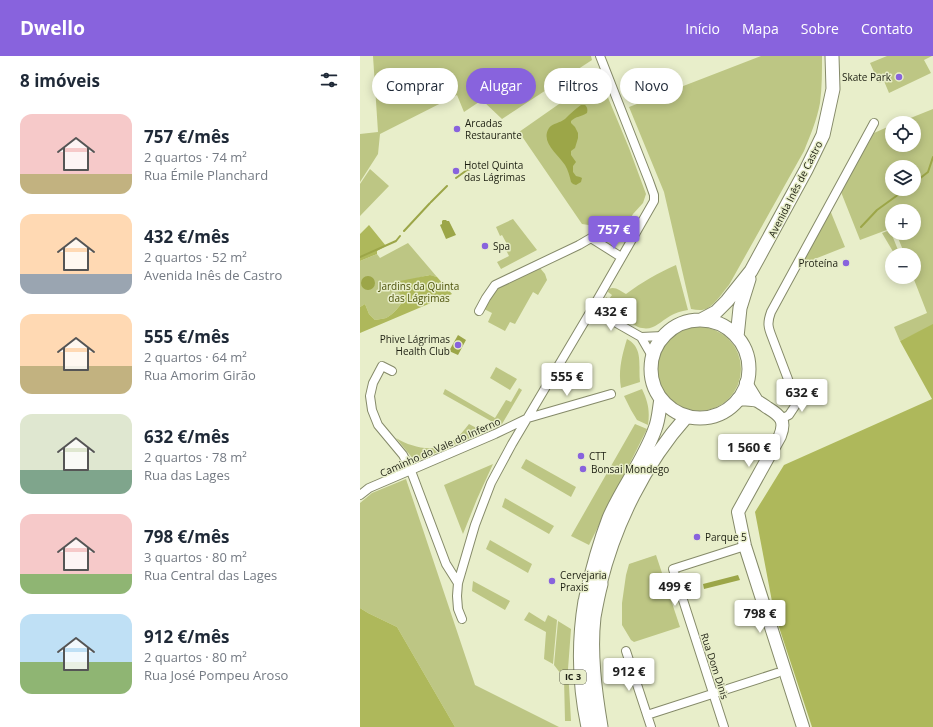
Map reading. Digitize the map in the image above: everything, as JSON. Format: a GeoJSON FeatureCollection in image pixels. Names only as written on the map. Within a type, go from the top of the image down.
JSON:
{"type":"FeatureCollection","features":[{"type":"Feature","properties":{"kind":"highway"},"geometry":{"type":"LineString","coordinates":[[600,584],[602,668],[606,704],[611,727]]}},
{"type":"Feature","properties":{"kind":"highway","name":"IC 3"},"geometry":{"type":"LineString","coordinates":[[600,584],[593,618],[592,646],[594,686],[600,727]]}},
{"type":"Feature","properties":{"kind":"highway"},"geometry":{"type":"LineString","coordinates":[[582,628],[586,597]]}},
{"type":"Feature","properties":{"kind":"highway","name":"IC 3"},"geometry":{"type":"LineString","coordinates":[[578,727],[573,669],[582,628]]}},
{"type":"Feature","properties":{"kind":"highway","name":"IC 3"},"geometry":{"type":"LineString","coordinates":[[582,628],[581,669],[588,727]]}},
{"type":"Feature","properties":{"kind":"main road","name":"Avenida Inês de Castro"},"geometry":{"type":"LineString","coordinates":[[701,320],[716,312],[727,301],[751,271],[806,170],[823,135],[833,89],[832,56]]}},
{"type":"Feature","properties":{"kind":"main road","name":"Avenida Inês de Castro"},"geometry":{"type":"LineString","coordinates":[[737,337],[740,308],[751,271]]}},
{"type":"Feature","properties":{"kind":"main road"},"geometry":{"type":"LineString","coordinates":[[701,320],[711,321],[721,325],[730,330],[737,337],[746,354],[748,374],[743,392],[730,407],[711,416],[699,418],[687,416],[672,410],[661,399],[656,391],[651,373],[651,365],[652,356],[656,345],[663,336],[676,326],[687,322],[701,320]]}},
{"type":"Feature","properties":{"kind":"main road"},"geometry":{"type":"LineString","coordinates":[[746,383],[757,401]]}},
{"type":"Feature","properties":{"kind":"main road"},"geometry":{"type":"LineString","coordinates":[[586,597],[600,544],[619,499],[655,430],[658,421],[661,399]]}},
{"type":"Feature","properties":{"kind":"main road"},"geometry":{"type":"LineString","coordinates":[[738,399],[757,401],[777,413],[782,419],[783,428],[780,436],[738,512],[745,546],[801,726]]}},
{"type":"Feature","properties":{"kind":"main road"},"geometry":{"type":"LineString","coordinates":[[600,584],[611,547],[629,504],[655,457],[687,416]]}},
{"type":"Feature","properties":{"kind":"street"},"geometry":{"type":"LineString","coordinates":[[462,618],[458,609],[458,583],[475,525],[491,483],[512,444],[654,201],[654,196],[647,174],[600,56]]}},
{"type":"Feature","properties":{"kind":"street"},"geometry":{"type":"LineString","coordinates":[[782,419],[789,415],[797,402],[768,327],[768,320],[874,123]]}},
{"type":"Feature","properties":{"kind":"street"},"geometry":{"type":"LineString","coordinates":[[479,311],[495,285],[591,238],[621,257]]}},
{"type":"Feature","properties":{"kind":"street"},"geometry":{"type":"LineString","coordinates":[[592,309],[641,337],[652,356]]}},
{"type":"Feature","properties":{"kind":"street"},"geometry":{"type":"LineString","coordinates":[[641,337],[663,336]]}},
{"type":"Feature","properties":{"kind":"street"},"geometry":{"type":"LineString","coordinates":[[392,371],[382,366],[373,382],[370,396],[372,410],[378,425],[403,455],[411,471],[446,564],[458,583]]}},
{"type":"Feature","properties":{"kind":"street","name":"Caminho do Vale do Inferno"},"geometry":{"type":"LineString","coordinates":[[360,495],[370,488],[495,434],[528,418],[611,394]]}},
{"type":"Feature","properties":{"kind":"street","name":"Rua Dom Dinis"},"geometry":{"type":"LineString","coordinates":[[724,727],[673,569],[745,546]]}},
{"type":"Feature","properties":{"kind":"street"},"geometry":{"type":"LineString","coordinates":[[626,651],[651,727]]}},
{"type":"Feature","properties":{"kind":"street"},"geometry":{"type":"LineString","coordinates":[[647,715],[777,673]]}},
{"type":"Feature","properties":{"kind":"shaded area"},"geometry":{"type":"Polygon","coordinates":[[[373,56],[591,56],[592,60],[580,68],[544,68],[544,91],[536,97],[536,68],[466,68],[466,104],[476,104],[464,112],[458,97],[458,68],[374,68],[373,56]]]}},
{"type":"Feature","properties":{"kind":"shaded area"},"geometry":{"type":"Polygon","coordinates":[[[761,56],[822,56],[820,103],[813,128],[804,151],[729,285],[711,306],[702,310],[691,309],[664,192],[629,107],[637,104],[683,104],[683,86],[761,56]]]}},
{"type":"Feature","properties":{"kind":"shaded area","name":"Skate Park"},"geometry":{"type":"Polygon","coordinates":[[[887,56],[932,56],[924,60],[931,73],[889,93],[884,81],[879,83],[870,63],[887,56]]]}},
{"type":"Feature","properties":{"kind":"shaded area"},"geometry":{"type":"Polygon","coordinates":[[[376,104],[439,104],[380,134],[378,154],[360,182],[360,134],[378,132],[376,104]]]}},
{"type":"Feature","properties":{"kind":"shaded area"},"geometry":{"type":"Polygon","coordinates":[[[486,104],[525,104],[502,119],[486,104]]]}},
{"type":"Feature","properties":{"kind":"shaded area"},"geometry":{"type":"Polygon","coordinates":[[[559,104],[611,104],[646,194],[643,203],[633,214],[618,240],[604,234],[595,226],[582,224],[519,132],[559,104]]]}},
{"type":"Feature","properties":{"kind":"shaded area"},"geometry":{"type":"Polygon","coordinates":[[[581,105],[585,105],[587,113],[571,121],[578,133],[575,148],[571,151],[571,155],[576,162],[573,166],[573,172],[576,176],[582,178],[581,182],[576,185],[571,182],[565,165],[548,143],[547,133],[551,126],[565,119],[581,105]]]}},
{"type":"Feature","properties":{"kind":"shaded area"},"geometry":{"type":"Polygon","coordinates":[[[933,109],[933,325],[900,341],[894,327],[927,313],[916,284],[921,284],[921,248],[902,248],[899,240],[921,240],[921,204],[885,204],[885,231],[860,240],[841,192],[874,133],[885,128],[885,152],[921,152],[921,116],[916,116],[933,109]]]}},
{"type":"Feature","properties":{"kind":"shaded area"},"geometry":{"type":"Polygon","coordinates":[[[370,169],[389,186],[360,216],[360,184],[370,169]]]}},
{"type":"Feature","properties":{"kind":"shaded area"},"geometry":{"type":"Polygon","coordinates":[[[830,210],[845,247],[802,264],[830,210]]]}},
{"type":"Feature","properties":{"kind":"shaded area"},"geometry":{"type":"Polygon","coordinates":[[[513,219],[537,250],[501,269],[497,262],[509,256],[505,248],[508,246],[502,235],[500,236],[496,227],[513,219]]]}},
{"type":"Feature","properties":{"kind":"shaded area"},"geometry":{"type":"Polygon","coordinates":[[[443,220],[449,221],[456,235],[446,239],[440,225],[442,224],[443,220]]]}},
{"type":"Feature","properties":{"kind":"shaded area"},"geometry":{"type":"Polygon","coordinates":[[[886,240],[894,240],[897,248],[891,248],[886,240]]]}},
{"type":"Feature","properties":{"kind":"shaded area"},"geometry":{"type":"Polygon","coordinates":[[[408,243],[437,277],[429,275],[391,285],[405,298],[397,310],[392,314],[385,318],[375,320],[369,314],[365,304],[360,307],[360,261],[377,254],[380,258],[408,243]]]}},
{"type":"Feature","properties":{"kind":"shaded area"},"geometry":{"type":"Polygon","coordinates":[[[676,265],[688,310],[674,314],[652,328],[643,328],[638,327],[604,308],[603,304],[606,297],[609,299],[612,295],[608,292],[609,289],[615,288],[626,294],[650,278],[676,265]]]}},
{"type":"Feature","properties":{"kind":"shaded area"},"geometry":{"type":"Polygon","coordinates":[[[536,268],[540,268],[545,274],[547,280],[538,295],[533,292],[515,324],[510,322],[505,331],[488,322],[492,313],[484,309],[490,297],[498,287],[536,268]]]}},
{"type":"Feature","properties":{"kind":"shaded area"},"geometry":{"type":"Polygon","coordinates":[[[365,276],[371,276],[375,280],[375,286],[371,290],[365,290],[361,286],[361,280],[365,276]]]}},
{"type":"Feature","properties":{"kind":"shaded area"},"geometry":{"type":"Polygon","coordinates":[[[699,327],[715,330],[729,339],[738,353],[741,369],[738,385],[729,399],[715,408],[699,411],[683,408],[669,399],[660,385],[657,369],[660,353],[669,339],[683,330],[699,327]]]}},
{"type":"Feature","properties":{"kind":"shaded area"},"geometry":{"type":"Polygon","coordinates":[[[458,335],[466,340],[458,355],[449,351],[458,335]]]}},
{"type":"Feature","properties":{"kind":"shaded area"},"geometry":{"type":"Polygon","coordinates":[[[627,339],[636,347],[638,352],[640,382],[621,388],[621,363],[627,339]]]}},
{"type":"Feature","properties":{"kind":"shaded area"},"geometry":{"type":"Polygon","coordinates":[[[496,367],[517,379],[510,390],[490,378],[496,367]]]}},
{"type":"Feature","properties":{"kind":"shaded area"},"geometry":{"type":"Polygon","coordinates":[[[519,388],[522,390],[502,424],[498,425],[443,394],[445,389],[495,418],[506,400],[511,402],[519,388]]]}},
{"type":"Feature","properties":{"kind":"shaded area"},"geometry":{"type":"Polygon","coordinates":[[[642,389],[648,406],[648,425],[637,420],[624,396],[642,389]]]}},
{"type":"Feature","properties":{"kind":"shaded area"},"geometry":{"type":"Polygon","coordinates":[[[469,424],[484,432],[417,461],[414,460],[396,438],[416,447],[438,447],[454,440],[469,424]]]}},
{"type":"Feature","properties":{"kind":"shaded area"},"geometry":{"type":"Polygon","coordinates":[[[635,424],[647,429],[589,545],[571,536],[635,424]]]}},
{"type":"Feature","properties":{"kind":"shaded area"},"geometry":{"type":"Polygon","coordinates":[[[526,459],[576,487],[571,497],[521,468],[526,459]]]}},
{"type":"Feature","properties":{"kind":"shaded area"},"geometry":{"type":"Polygon","coordinates":[[[493,464],[477,499],[463,534],[444,485],[493,464]]]}},
{"type":"Feature","properties":{"kind":"shaded area"},"geometry":{"type":"Polygon","coordinates":[[[406,479],[475,685],[559,727],[455,727],[397,627],[360,608],[360,503],[372,493],[406,479]]]}},
{"type":"Feature","properties":{"kind":"shaded area"},"geometry":{"type":"Polygon","coordinates":[[[505,498],[554,526],[549,534],[502,507],[505,498]]]}},
{"type":"Feature","properties":{"kind":"shaded area"},"geometry":{"type":"Polygon","coordinates":[[[490,540],[532,564],[528,573],[486,549],[490,540]]]}},
{"type":"Feature","properties":{"kind":"shaded area"},"geometry":{"type":"Polygon","coordinates":[[[656,555],[680,627],[634,642],[631,640],[622,625],[622,603],[626,575],[629,564],[656,555]]]}},
{"type":"Feature","properties":{"kind":"shaded area"},"geometry":{"type":"Polygon","coordinates":[[[738,575],[740,580],[704,589],[703,584],[738,575]]]}},
{"type":"Feature","properties":{"kind":"shaded area"},"geometry":{"type":"Polygon","coordinates":[[[473,581],[510,601],[505,610],[472,591],[473,581]]]}},
{"type":"Feature","properties":{"kind":"shaded area"},"geometry":{"type":"Polygon","coordinates":[[[529,612],[545,622],[548,615],[557,620],[553,664],[544,659],[546,632],[524,620],[529,612]]]}},
{"type":"Feature","properties":{"kind":"shaded area"},"geometry":{"type":"Polygon","coordinates":[[[558,621],[571,629],[568,669],[571,721],[565,721],[564,678],[554,665],[558,621]]]}},
{"type":"Feature","properties":{"kind":"green space","name":"Jardins da Quinta das Lágrimas"},"geometry":{"type":"Polygon","coordinates":[[[369,225],[386,246],[377,251],[377,254],[360,261],[360,234],[369,225]]]}},
{"type":"Feature","properties":{"kind":"green space","name":"Jardins da Quinta das Lágrimas"},"geometry":{"type":"Polygon","coordinates":[[[430,275],[437,277],[452,294],[360,333],[360,307],[365,304],[369,314],[375,320],[386,318],[397,310],[405,298],[391,286],[400,281],[430,275]]]}},
{"type":"Feature","properties":{"kind":"green space"},"geometry":{"type":"Polygon","coordinates":[[[933,324],[933,727],[812,727],[774,612],[755,512],[784,465],[932,399],[900,341],[933,324]]]}},
{"type":"Feature","properties":{"kind":"green space"},"geometry":{"type":"Polygon","coordinates":[[[360,608],[397,627],[455,727],[360,727],[360,608]]]}},
{"type":"Feature","properties":{"kind":"waterway"},"geometry":{"type":"LineString","coordinates":[[921,178],[928,172],[933,157]]}},
{"type":"Feature","properties":{"kind":"waterway"},"geometry":{"type":"LineString","coordinates":[[456,178],[467,170]]}},
{"type":"Feature","properties":{"kind":"waterway"},"geometry":{"type":"LineString","coordinates":[[431,202],[447,186]]}},
{"type":"Feature","properties":{"kind":"waterway"},"geometry":{"type":"LineString","coordinates":[[861,227],[877,210],[896,196]]}},
{"type":"Feature","properties":{"kind":"waterway"},"geometry":{"type":"LineString","coordinates":[[404,231],[430,203]]}},
{"type":"Feature","properties":{"kind":"waterway"},"geometry":{"type":"LineString","coordinates":[[360,257],[396,241],[400,236]]}},
{"type":"Feature","properties":{"kind":"place","name":"Skate Park"},"geometry":{"type":"Point","coordinates":[899,77]}},
{"type":"Feature","properties":{"kind":"place","name":"Arcadas Restaurante"},"geometry":{"type":"Point","coordinates":[457,129]}},
{"type":"Feature","properties":{"kind":"place","name":"Hotel Quinta das Lágrimas"},"geometry":{"type":"Point","coordinates":[456,171]}},
{"type":"Feature","properties":{"kind":"place","name":"Spa"},"geometry":{"type":"Point","coordinates":[485,246]}},
{"type":"Feature","properties":{"kind":"place","name":"Proteína"},"geometry":{"type":"Point","coordinates":[846,263]}},
{"type":"Feature","properties":{"kind":"place","name":"Phive Lágrimas Health Club"},"geometry":{"type":"Point","coordinates":[458,345]}},
{"type":"Feature","properties":{"kind":"place","name":"CTT"},"geometry":{"type":"Point","coordinates":[581,456]}},
{"type":"Feature","properties":{"kind":"place","name":"Bonsai Mondego"},"geometry":{"type":"Point","coordinates":[583,469]}},
{"type":"Feature","properties":{"kind":"place","name":"Parque 5"},"geometry":{"type":"Point","coordinates":[697,537]}},
{"type":"Feature","properties":{"kind":"place","name":"Cervejaria Praxis"},"geometry":{"type":"Point","coordinates":[552,581]}}]}
